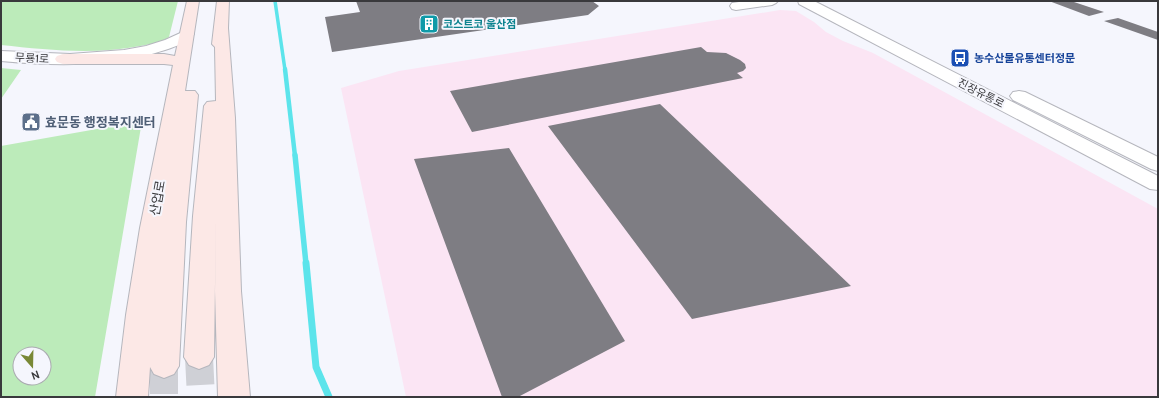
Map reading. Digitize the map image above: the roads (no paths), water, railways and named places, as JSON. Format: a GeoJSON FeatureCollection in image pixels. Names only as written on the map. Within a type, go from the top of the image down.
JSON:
{"type":"FeatureCollection","features":[{"type":"Feature","properties":{"kind":"main road","name":"산업로"},"geometry":{"type":"LineString","coordinates":[[132,397],[140,315],[152,228],[193,1]]}},
{"type":"Feature","properties":{"kind":"main road","name":"산업로"},"geometry":{"type":"LineString","coordinates":[[164,366],[174,222],[202,1]]}},
{"type":"Feature","properties":{"kind":"main road"},"geometry":{"type":"LineString","coordinates":[[199,356],[204,216],[223,1]]}},
{"type":"Feature","properties":{"kind":"main road"},"geometry":{"type":"LineString","coordinates":[[221,29],[226,118],[228,291],[234,397]]}},
{"type":"Feature","properties":{"kind":"main road"},"geometry":{"type":"LineString","coordinates":[[63,59],[164,59],[182,62]]}},
{"type":"Feature","properties":{"kind":"street"},"geometry":{"type":"LineString","coordinates":[[736,6],[772,1]]}},
{"type":"Feature","properties":{"kind":"street","name":"진장유통로"},"geometry":{"type":"LineString","coordinates":[[804,1],[1158,184]]}},
{"type":"Feature","properties":{"kind":"street","name":"진장유통로"},"geometry":{"type":"LineString","coordinates":[[825,1],[1158,165]]}},
{"type":"Feature","properties":{"kind":"street","name":"무룡1로"},"geometry":{"type":"LineString","coordinates":[[1,56],[63,59],[99,57],[144,51],[172,43],[187,34]]}},
{"type":"Feature","properties":{"kind":"waterway"},"geometry":{"type":"LineString","coordinates":[[275,1],[285,70]]}},
{"type":"Feature","properties":{"kind":"waterway"},"geometry":{"type":"LineString","coordinates":[[285,69],[295,156]]}},
{"type":"Feature","properties":{"kind":"waterway"},"geometry":{"type":"LineString","coordinates":[[295,155],[306,264]]}},
{"type":"Feature","properties":{"kind":"waterway"},"geometry":{"type":"LineString","coordinates":[[306,263],[316,367],[329,397]]}},
{"type":"Feature","properties":{"kind":"tunnel"},"geometry":{"type":"LineString","coordinates":[[199,357],[201,397]]}},
{"type":"Feature","properties":{"kind":"tunnel"},"geometry":{"type":"LineString","coordinates":[[164,366],[164,397]]}},
{"type":"Feature","properties":{"kind":"place","name":"코스트코 울산점"},"geometry":{"type":"Point","coordinates":[429,24]}},
{"type":"Feature","properties":{"kind":"place","name":"농수산물유통센터정문"},"geometry":{"type":"Point","coordinates":[960,58]}},
{"type":"Feature","properties":{"kind":"place","name":"효문동 행정복지센터"},"geometry":{"type":"Point","coordinates":[31,122]}}]}
